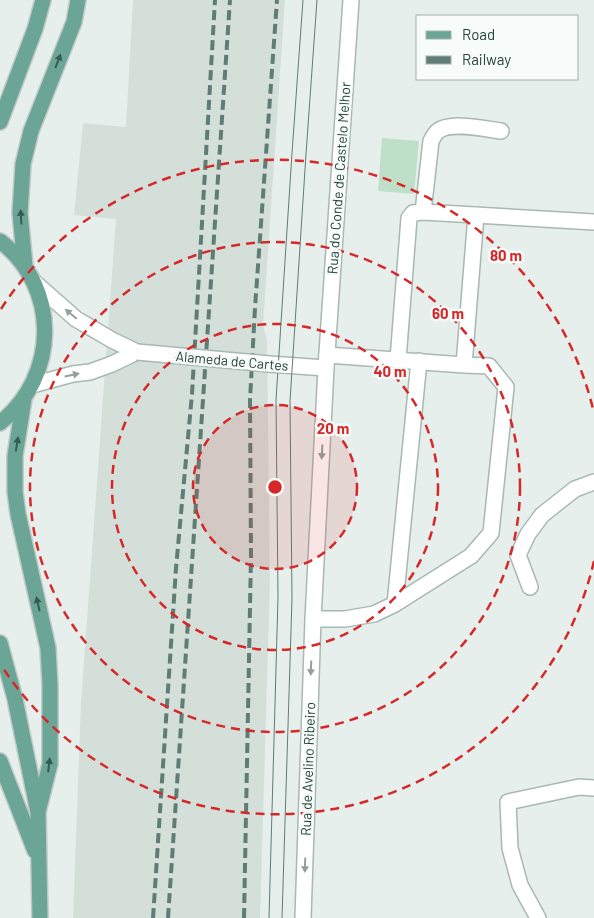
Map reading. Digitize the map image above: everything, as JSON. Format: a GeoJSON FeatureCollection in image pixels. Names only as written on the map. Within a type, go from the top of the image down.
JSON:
{"type":"FeatureCollection","features":[{"type":"Feature","properties":{"kind":"main road"},"geometry":{"type":"LineString","coordinates":[[0,122],[35,29],[43,0]]}},
{"type":"Feature","properties":{"kind":"main road"},"geometry":{"type":"LineString","coordinates":[[25,266],[20,213],[23,164],[31,131],[74,22],[78,0]]}},
{"type":"Feature","properties":{"kind":"main road"},"geometry":{"type":"LineString","coordinates":[[0,241],[10,248],[25,266],[34,282],[42,305],[45,329],[43,354],[36,378],[24,399],[0,423]]}},
{"type":"Feature","properties":{"kind":"main road"},"geometry":{"type":"LineString","coordinates":[[24,399],[15,456],[15,492],[18,514],[48,648],[50,685],[50,764],[38,812]]}},
{"type":"Feature","properties":{"kind":"main road"},"geometry":{"type":"LineString","coordinates":[[0,643],[15,699],[38,812],[40,918]]}},
{"type":"Feature","properties":{"kind":"main road"},"geometry":{"type":"LineString","coordinates":[[0,761],[39,862]]}},
{"type":"Feature","properties":{"kind":"street","name":"Rua do Conde de Castelo Melhor"},"geometry":{"type":"LineString","coordinates":[[313,619],[326,362],[351,0]]}},
{"type":"Feature","properties":{"kind":"street"},"geometry":{"type":"LineString","coordinates":[[422,212],[431,141],[437,132],[445,127],[458,126],[501,131]]}},
{"type":"Feature","properties":{"kind":"street"},"geometry":{"type":"LineString","coordinates":[[398,360],[409,218],[413,213],[594,222]]}},
{"type":"Feature","properties":{"kind":"street"},"geometry":{"type":"LineString","coordinates":[[464,365],[476,216]]}},
{"type":"Feature","properties":{"kind":"street","name":"Alameda de Cartes"},"geometry":{"type":"LineString","coordinates":[[34,282],[76,319],[137,352],[269,364],[326,362]]}},
{"type":"Feature","properties":{"kind":"street"},"geometry":{"type":"LineString","coordinates":[[32,385],[74,374],[90,372],[137,352]]}},
{"type":"Feature","properties":{"kind":"street"},"geometry":{"type":"LineString","coordinates":[[313,619],[345,619],[374,614],[395,604],[470,556],[491,533],[506,387],[489,366],[398,360],[326,362]]}},
{"type":"Feature","properties":{"kind":"street"},"geometry":{"type":"LineString","coordinates":[[395,604],[418,361]]}},
{"type":"Feature","properties":{"kind":"street"},"geometry":{"type":"LineString","coordinates":[[530,587],[518,555],[528,534],[542,515],[575,488],[594,482]]}},
{"type":"Feature","properties":{"kind":"street","name":"Rua de Avelino Ribeiro"},"geometry":{"type":"LineString","coordinates":[[303,918],[313,619]]}},
{"type":"Feature","properties":{"kind":"street"},"geometry":{"type":"LineString","coordinates":[[538,918],[520,885],[510,848],[508,802],[578,787],[594,788]]}},
{"type":"Feature","properties":{"kind":"shaded area"},"geometry":{"type":"Polygon","coordinates":[[[133,0],[285,0],[263,326],[267,340],[270,580],[260,918],[73,918],[81,703],[116,219],[74,215],[83,123],[126,127],[133,0]]]}},
{"type":"Feature","properties":{"kind":"green space"},"geometry":{"type":"Polygon","coordinates":[[[382,138],[419,141],[414,194],[378,191],[382,138]]]}},
{"type":"Feature","properties":{"kind":"tram line"},"geometry":{"type":"LineString","coordinates":[[269,918],[278,597],[276,400],[303,0]]}},
{"type":"Feature","properties":{"kind":"tram line"},"geometry":{"type":"LineString","coordinates":[[282,918],[292,598],[290,401],[317,0]]}},
{"type":"Feature","properties":{"kind":"railway"},"geometry":{"type":"LineString","coordinates":[[153,918],[176,568],[192,394],[215,0]]}},
{"type":"Feature","properties":{"kind":"railway"},"geometry":{"type":"LineString","coordinates":[[168,918],[230,0]]}},
{"type":"Feature","properties":{"kind":"railway"},"geometry":{"type":"LineString","coordinates":[[244,918],[251,556],[250,400],[277,0]]}}]}
